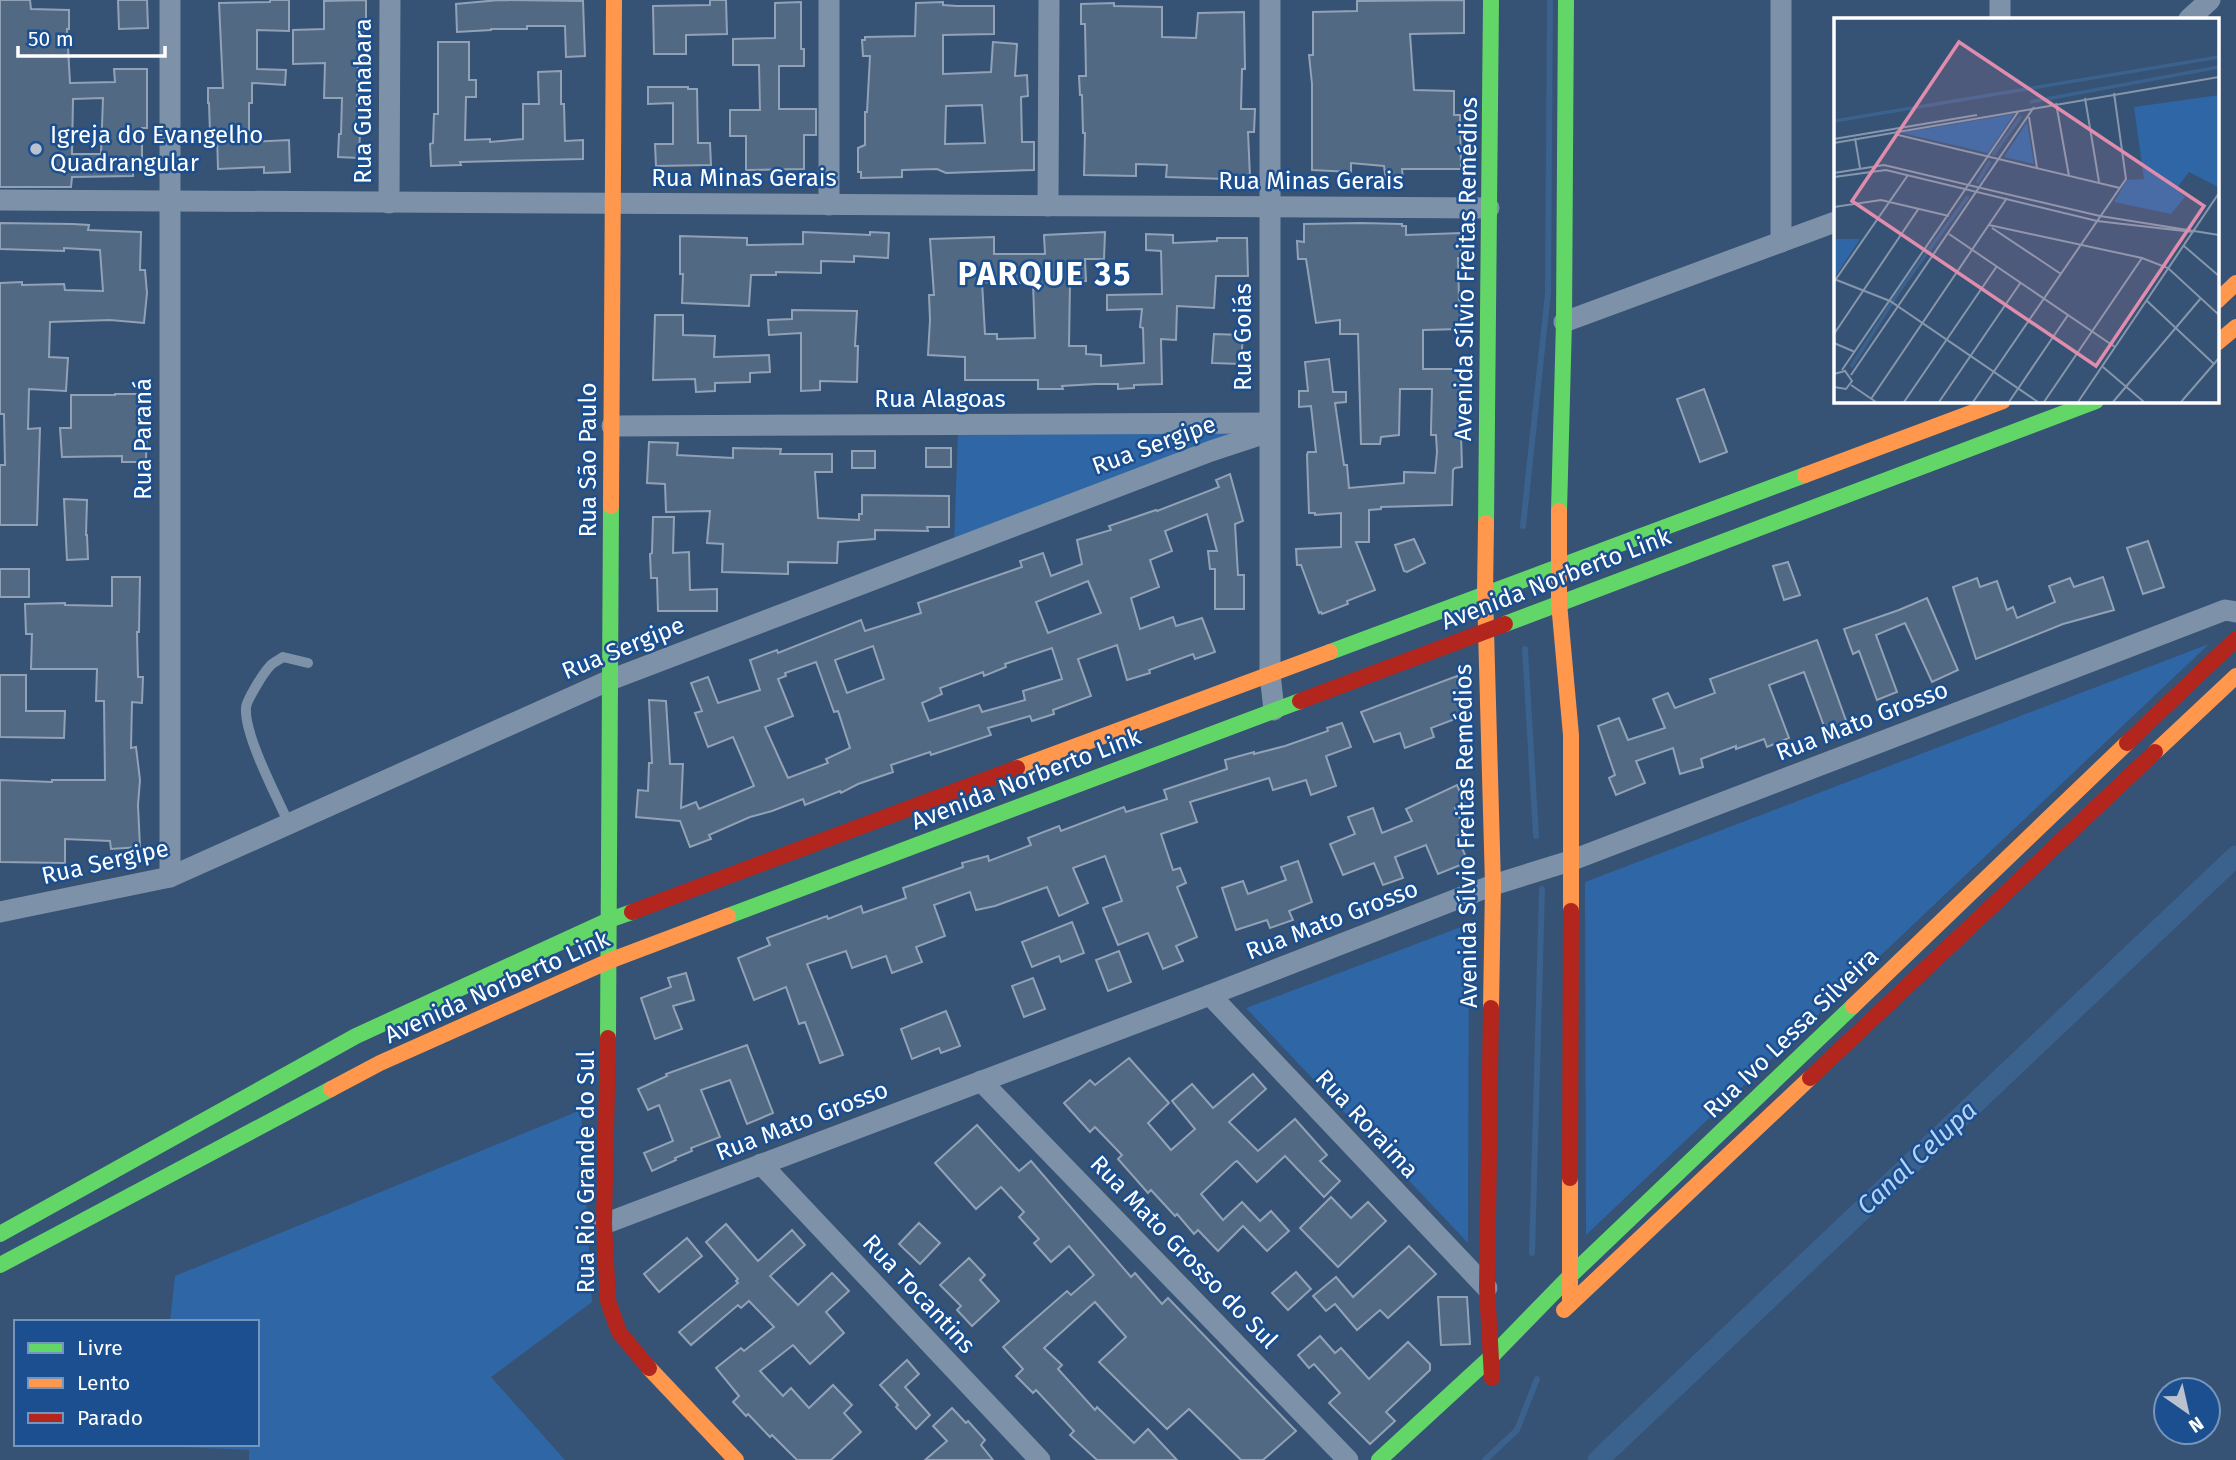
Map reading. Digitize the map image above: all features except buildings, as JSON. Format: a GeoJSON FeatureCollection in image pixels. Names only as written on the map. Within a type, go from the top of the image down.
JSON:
{"type":"FeatureCollection","features":[{"type":"Feature","properties":{"kind":"street","name":"Rua Paraná"},"geometry":{"type":"LineString","coordinates":[[170,0],[170,877]]}},
{"type":"Feature","properties":{"kind":"street","name":"Rua Guanabara"},"geometry":{"type":"LineString","coordinates":[[389,202],[390,0]]}},
{"type":"Feature","properties":{"kind":"street","name":"Rua São Paulo"},"geometry":{"type":"LineString","coordinates":[[609,920],[614,0]]}},
{"type":"Feature","properties":{"kind":"street"},"geometry":{"type":"LineString","coordinates":[[829,0],[829,205]]}},
{"type":"Feature","properties":{"kind":"street"},"geometry":{"type":"LineString","coordinates":[[1048,206],[1049,0]]}},
{"type":"Feature","properties":{"kind":"street","name":"Rua Goiás"},"geometry":{"type":"LineString","coordinates":[[1270,0],[1269,674],[1274,710]]}},
{"type":"Feature","properties":{"kind":"street","name":"Avenida Sílvio Freitas Remédios"},"geometry":{"type":"LineString","coordinates":[[1491,0],[1485,593],[1493,885],[1487,1288],[1491,1357],[1488,1382],[1512,1359]]}},
{"type":"Feature","properties":{"kind":"street"},"geometry":{"type":"LineString","coordinates":[[1566,0],[1564,322],[1558,566],[1571,735],[1570,1304]]}},
{"type":"Feature","properties":{"kind":"street"},"geometry":{"type":"LineString","coordinates":[[1781,0],[1781,242]]}},
{"type":"Feature","properties":{"kind":"street"},"geometry":{"type":"LineString","coordinates":[[2000,0],[2000,18]]}},
{"type":"Feature","properties":{"kind":"street"},"geometry":{"type":"LineString","coordinates":[[2190,18],[2210,0]]}},
{"type":"Feature","properties":{"kind":"street","name":"Rua Minas Gerais"},"geometry":{"type":"LineString","coordinates":[[0,200],[1489,208]]}},
{"type":"Feature","properties":{"kind":"street"},"geometry":{"type":"LineString","coordinates":[[1564,322],[1834,222]]}},
{"type":"Feature","properties":{"kind":"street"},"geometry":{"type":"LineString","coordinates":[[2218,300],[2236,283]]}},
{"type":"Feature","properties":{"kind":"street"},"geometry":{"type":"LineString","coordinates":[[2218,342],[2236,327]]}},
{"type":"Feature","properties":{"kind":"street","name":"Avenida Norberto Link"},"geometry":{"type":"LineString","coordinates":[[0,1234],[356,1036],[506,988],[609,961],[1269,674],[1998,402]]}},
{"type":"Feature","properties":{"kind":"street","name":"Avenida Norberto Link"},"geometry":{"type":"LineString","coordinates":[[0,1265],[380,1063],[506,988],[609,920],[1274,710],[2093,402]]}},
{"type":"Feature","properties":{"kind":"street","name":"Rua Alagoas"},"geometry":{"type":"LineString","coordinates":[[612,426],[1269,428]]}},
{"type":"Feature","properties":{"kind":"street","name":"Rua Sergipe"},"geometry":{"type":"LineString","coordinates":[[0,912],[170,877],[610,680],[1269,428]]}},
{"type":"Feature","properties":{"kind":"street","name":"Rua Mato Grosso"},"geometry":{"type":"LineString","coordinates":[[604,1224],[1493,885],[1570,861],[2225,610],[2236,612]]}},
{"type":"Feature","properties":{"kind":"street","name":"Rua Ivo Lessa Silveira"},"geometry":{"type":"LineString","coordinates":[[1378,1460],[1491,1357],[1569,1277],[2236,639]]}},
{"type":"Feature","properties":{"kind":"street","name":"Rua Ivo Lessa Silveira"},"geometry":{"type":"LineString","coordinates":[[1551,1322],[2236,676]]}},
{"type":"Feature","properties":{"kind":"street","name":"Rua Rio Grande do Sul"},"geometry":{"type":"LineString","coordinates":[[609,920],[604,1224],[608,1301],[619,1332],[636,1354],[736,1460]]}},
{"type":"Feature","properties":{"kind":"street","name":"Rua Roraima"},"geometry":{"type":"LineString","coordinates":[[1210,995],[1487,1288]]}},
{"type":"Feature","properties":{"kind":"street","name":"Rua Mato Grosso do Sul"},"geometry":{"type":"LineString","coordinates":[[981,1082],[1348,1460]]}},
{"type":"Feature","properties":{"kind":"street"},"geometry":{"type":"LineString","coordinates":[[190,1128],[206,1155]]}},
{"type":"Feature","properties":{"kind":"street","name":"Rua Tocantins"},"geometry":{"type":"LineString","coordinates":[[761,1164],[1040,1460]]}},
{"type":"Feature","properties":{"kind":"lane"},"geometry":{"type":"LineString","coordinates":[[289,824],[264,769],[247,722],[246,705],[270,666],[276,661],[283,657],[308,663]]}},
{"type":"Feature","properties":{"kind":"shaded area"},"geometry":{"type":"Polygon","coordinates":[[[1251,427],[954,544],[958,429],[1251,427]]]}},
{"type":"Feature","properties":{"kind":"shaded area"},"geometry":{"type":"Polygon","coordinates":[[[2209,644],[1586,1235],[1585,882],[2209,644]]]}},
{"type":"Feature","properties":{"kind":"shaded area"},"geometry":{"type":"Polygon","coordinates":[[[1469,924],[1468,1243],[1246,1008],[1469,924]]]}},
{"type":"Feature","properties":{"kind":"shaded area"},"geometry":{"type":"Polygon","coordinates":[[[581,1110],[592,1302],[491,1377],[565,1460],[249,1460],[249,1450],[156,1446],[259,1446],[259,1320],[170,1320],[175,1276],[581,1110]]]}},
{"type":"Feature","properties":{"kind":"waterway"},"geometry":{"type":"LineString","coordinates":[[1523,526],[1548,293],[1550,0]]}},
{"type":"Feature","properties":{"kind":"waterway"},"geometry":{"type":"LineString","coordinates":[[1525,649],[1536,836]]}},
{"type":"Feature","properties":{"kind":"waterway","name":"Canal Celupa"},"geometry":{"type":"LineString","coordinates":[[1598,1460],[2236,856]]}},
{"type":"Feature","properties":{"kind":"waterway"},"geometry":{"type":"LineString","coordinates":[[1532,1253],[1542,889]]}},
{"type":"Feature","properties":{"kind":"waterway"},"geometry":{"type":"LineString","coordinates":[[1485,1460],[1517,1430],[1537,1379]]}},
{"type":"Feature","properties":{"kind":"traffic: fast"},"geometry":{"type":"LineString","coordinates":[[1486,523],[1491,0]]}},
{"type":"Feature","properties":{"kind":"traffic: fast"},"geometry":{"type":"LineString","coordinates":[[1559,511],[1564,322],[1566,0]]}},
{"type":"Feature","properties":{"kind":"traffic: fast"},"geometry":{"type":"LineString","coordinates":[[1505,624],[2093,402]]}},
{"type":"Feature","properties":{"kind":"traffic: fast"},"geometry":{"type":"LineString","coordinates":[[1330,652],[1805,475]]}},
{"type":"Feature","properties":{"kind":"traffic: fast"},"geometry":{"type":"LineString","coordinates":[[608,1038],[611,506]]}},
{"type":"Feature","properties":{"kind":"traffic: fast"},"geometry":{"type":"LineString","coordinates":[[728,916],[1300,701]]}},
{"type":"Feature","properties":{"kind":"traffic: fast"},"geometry":{"type":"LineString","coordinates":[[0,1234],[356,1036],[609,920],[632,912]]}},
{"type":"Feature","properties":{"kind":"traffic: fast"},"geometry":{"type":"LineString","coordinates":[[1379,1460],[1491,1357],[1569,1277],[1853,1006]]}},
{"type":"Feature","properties":{"kind":"traffic: fast"},"geometry":{"type":"LineString","coordinates":[[0,1265],[331,1089]]}},
{"type":"Feature","properties":{"kind":"traffic: slow"},"geometry":{"type":"LineString","coordinates":[[611,506],[614,0]]}},
{"type":"Feature","properties":{"kind":"traffic: slow"},"geometry":{"type":"LineString","coordinates":[[2218,300],[2236,283]]}},
{"type":"Feature","properties":{"kind":"traffic: slow"},"geometry":{"type":"LineString","coordinates":[[2218,342],[2236,327]]}},
{"type":"Feature","properties":{"kind":"traffic: slow"},"geometry":{"type":"LineString","coordinates":[[1805,475],[2000,402]]}},
{"type":"Feature","properties":{"kind":"traffic: slow"},"geometry":{"type":"LineString","coordinates":[[1559,511],[1559,603],[1571,735],[1571,911]]}},
{"type":"Feature","properties":{"kind":"traffic: slow"},"geometry":{"type":"LineString","coordinates":[[1486,523],[1485,593],[1493,885],[1491,1008]]}},
{"type":"Feature","properties":{"kind":"traffic: slow"},"geometry":{"type":"LineString","coordinates":[[1017,768],[1330,652]]}},
{"type":"Feature","properties":{"kind":"traffic: slow"},"geometry":{"type":"LineString","coordinates":[[2155,752],[2236,676]]}},
{"type":"Feature","properties":{"kind":"traffic: slow"},"geometry":{"type":"LineString","coordinates":[[1853,1006],[2127,743]]}},
{"type":"Feature","properties":{"kind":"traffic: slow"},"geometry":{"type":"LineString","coordinates":[[331,1089],[380,1063],[609,961],[728,916]]}},
{"type":"Feature","properties":{"kind":"traffic: slow"},"geometry":{"type":"LineString","coordinates":[[1564,1310],[1810,1078]]}},
{"type":"Feature","properties":{"kind":"traffic: slow"},"geometry":{"type":"LineString","coordinates":[[1570,1178],[1570,1304]]}},
{"type":"Feature","properties":{"kind":"traffic: slow"},"geometry":{"type":"LineString","coordinates":[[649,1368],[736,1460]]}},
{"type":"Feature","properties":{"kind":"traffic: jam"},"geometry":{"type":"LineString","coordinates":[[1300,701],[1505,624]]}},
{"type":"Feature","properties":{"kind":"traffic: jam"},"geometry":{"type":"LineString","coordinates":[[2127,743],[2236,639]]}},
{"type":"Feature","properties":{"kind":"traffic: jam"},"geometry":{"type":"LineString","coordinates":[[1810,1078],[2155,752]]}},
{"type":"Feature","properties":{"kind":"traffic: jam"},"geometry":{"type":"LineString","coordinates":[[632,912],[1017,768]]}},
{"type":"Feature","properties":{"kind":"traffic: jam"},"geometry":{"type":"LineString","coordinates":[[1570,1178],[1571,911]]}},
{"type":"Feature","properties":{"kind":"traffic: jam"},"geometry":{"type":"LineString","coordinates":[[1491,1008],[1487,1288],[1492,1378]]}},
{"type":"Feature","properties":{"kind":"traffic: jam"},"geometry":{"type":"LineString","coordinates":[[608,1038],[604,1224],[608,1301],[619,1332],[649,1368]]}},
{"type":"Feature","properties":{"kind":"place","name":"Igreja do Evangelho Quadrangular"},"geometry":{"type":"Point","coordinates":[36,149]}},
{"type":"Feature","properties":{"kind":"district","name":"PARQUE 35"},"geometry":{"type":"Point","coordinates":[1045,274]}}]}
